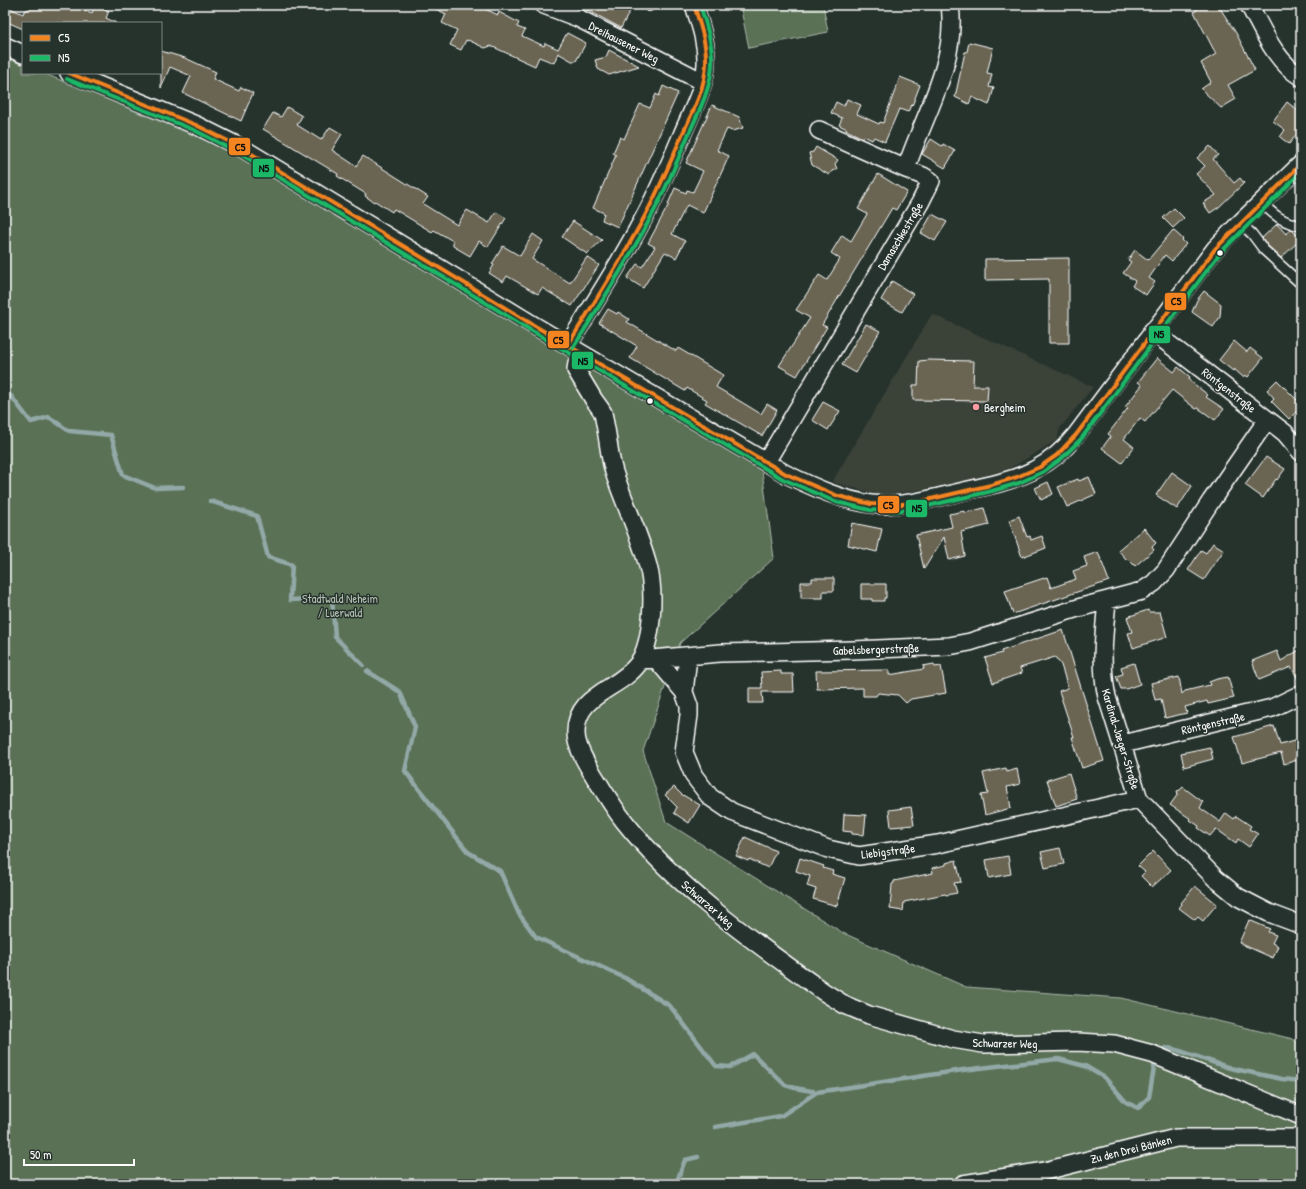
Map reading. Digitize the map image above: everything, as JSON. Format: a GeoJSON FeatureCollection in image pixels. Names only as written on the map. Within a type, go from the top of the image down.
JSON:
{"type":"FeatureCollection","features":[{"type":"Feature","properties":{"kind":"street","name":"Dreihausener Weg"},"geometry":{"type":"LineString","coordinates":[[544,5],[578,18],[703,82]]}},
{"type":"Feature","properties":{"kind":"street"},"geometry":{"type":"LineString","coordinates":[[575,349],[642,222],[696,103],[703,82],[706,65],[706,46],[694,5]]}},
{"type":"Feature","properties":{"kind":"street"},"geometry":{"type":"LineString","coordinates":[[819,130],[906,169],[946,63],[952,20],[950,5]]}},
{"type":"Feature","properties":{"kind":"street"},"geometry":{"type":"LineString","coordinates":[[1248,5],[1272,47],[1283,62],[1301,77]]}},
{"type":"Feature","properties":{"kind":"street"},"geometry":{"type":"LineString","coordinates":[[5,46],[22,54]]}},
{"type":"Feature","properties":{"kind":"street"},"geometry":{"type":"LineString","coordinates":[[71,74],[196,125],[242,148],[575,349],[786,474],[824,491],[857,502],[880,505],[911,503],[1018,478],[1044,464],[1068,445],[1215,249],[1301,164]]}},
{"type":"Feature","properties":{"kind":"street","name":"Damaschkestraße"},"geometry":{"type":"LineString","coordinates":[[766,462],[928,188],[931,181],[906,169]]}},
{"type":"Feature","properties":{"kind":"street","name":"Röntgenstraße"},"geometry":{"type":"LineString","coordinates":[[1152,331],[1284,433],[1301,452]]}},
{"type":"Feature","properties":{"kind":"street","name":"Schwarzer Weg"},"geometry":{"type":"LineString","coordinates":[[575,349],[577,363],[576,370],[603,414],[615,475],[648,567],[652,597],[651,618],[646,649],[640,660],[628,674],[593,697],[580,712],[576,725],[576,738],[592,772],[610,802],[623,820],[648,848],[723,917],[824,992],[845,1005],[869,1015],[953,1039],[983,1044],[1077,1042],[1114,1044],[1152,1054],[1301,1116]]}},
{"type":"Feature","properties":{"kind":"street"},"geometry":{"type":"LineString","coordinates":[[1107,601],[1142,591],[1160,577],[1267,420]]}},
{"type":"Feature","properties":{"kind":"street","name":"Gabelsbergerstraße"},"geometry":{"type":"LineString","coordinates":[[640,660],[658,660],[720,653],[949,646],[970,642],[1078,608],[1107,601]]}},
{"type":"Feature","properties":{"kind":"street","name":"Kardinal-Jaeger-Straße"},"geometry":{"type":"LineString","coordinates":[[1107,601],[1103,643],[1103,674],[1107,697],[1139,799],[1215,878],[1238,897],[1270,913],[1301,925]]}},
{"type":"Feature","properties":{"kind":"street","name":"Liebigstraße"},"geometry":{"type":"LineString","coordinates":[[684,692],[688,657]]}},
{"type":"Feature","properties":{"kind":"street","name":"Liebigstraße"},"geometry":{"type":"LineString","coordinates":[[658,660],[684,692],[689,706],[684,752],[694,776],[710,797],[732,812],[828,849],[845,854],[860,856],[871,855],[938,844],[1139,799]]}},
{"type":"Feature","properties":{"kind":"street","name":"Röntgenstraße"},"geometry":{"type":"LineString","coordinates":[[1123,744],[1259,712],[1272,708],[1301,694]]}},
{"type":"Feature","properties":{"kind":"street","name":"Zu den Drei Bänken"},"geometry":{"type":"LineString","coordinates":[[963,1184],[1045,1171],[1176,1138],[1301,1138]]}},
{"type":"Feature","properties":{"kind":"lane"},"geometry":{"type":"LineString","coordinates":[[1261,202],[1282,220],[1301,226]]}},
{"type":"Feature","properties":{"kind":"lane"},"geometry":{"type":"LineString","coordinates":[[1240,223],[1252,234],[1267,254],[1301,284]]}},
{"type":"Feature","properties":{"kind":"shaded area","name":"Bergheim"},"geometry":{"type":"Polygon","coordinates":[[[932,314],[1093,387],[1060,428],[1057,440],[994,478],[883,496],[832,482],[932,314]]]}},
{"type":"Feature","properties":{"kind":"green space"},"geometry":{"type":"Polygon","coordinates":[[[740,5],[823,5],[828,32],[749,48],[740,5]]]}},
{"type":"Feature","properties":{"kind":"green space","name":"Stadtwald Neheim / Luerwald"},"geometry":{"type":"Polygon","coordinates":[[[5,57],[22,65],[22,74],[45,74],[239,154],[478,296],[762,471],[774,558],[680,643],[643,751],[666,822],[843,933],[966,987],[1121,998],[1293,1039],[1301,1046],[1301,1184],[5,1184],[5,57]]]}},
{"type":"Feature","properties":{"kind":"building"},"geometry":{"type":"Polygon","coordinates":[[[39,5],[72,5],[92,13],[95,6],[109,11],[106,18],[114,22],[22,22],[22,29],[5,21],[10,8],[23,14],[24,11],[39,5]]]}},
{"type":"Feature","properties":{"kind":"building"},"geometry":{"type":"Polygon","coordinates":[[[428,5],[477,5],[498,15],[499,12],[519,23],[517,27],[525,30],[522,36],[544,46],[545,43],[558,49],[567,33],[586,43],[576,61],[572,61],[558,53],[554,63],[539,57],[535,66],[491,46],[485,48],[468,40],[466,40],[461,50],[450,45],[457,30],[442,23],[446,14],[428,5]]]}},
{"type":"Feature","properties":{"kind":"building"},"geometry":{"type":"Polygon","coordinates":[[[578,5],[633,5],[621,28],[578,5]]]}},
{"type":"Feature","properties":{"kind":"building"},"geometry":{"type":"Polygon","coordinates":[[[1195,5],[1218,5],[1236,33],[1255,70],[1228,85],[1236,99],[1221,108],[1201,89],[1211,82],[1201,63],[1216,54],[1194,12],[1197,10],[1195,5]]]}},
{"type":"Feature","properties":{"kind":"building"},"geometry":{"type":"Polygon","coordinates":[[[969,42],[993,48],[987,73],[992,74],[989,87],[994,88],[989,105],[972,97],[969,104],[955,97],[965,52],[967,52],[969,42]]]}},
{"type":"Feature","properties":{"kind":"building"},"geometry":{"type":"Polygon","coordinates":[[[609,50],[639,66],[609,75],[598,69],[595,60],[606,57],[609,50]]]}},
{"type":"Feature","properties":{"kind":"building"},"geometry":{"type":"Polygon","coordinates":[[[162,51],[185,58],[216,72],[213,79],[239,91],[241,87],[253,93],[241,121],[183,93],[191,76],[170,67],[161,88],[162,51]]]}},
{"type":"Feature","properties":{"kind":"building"},"geometry":{"type":"Polygon","coordinates":[[[900,77],[920,85],[912,106],[911,105],[908,112],[899,109],[885,142],[874,137],[872,140],[864,136],[863,138],[846,130],[847,129],[839,125],[842,118],[831,113],[836,102],[844,106],[847,99],[861,105],[857,114],[879,124],[880,122],[883,123],[900,77]]]}},
{"type":"Feature","properties":{"kind":"building"},"geometry":{"type":"Polygon","coordinates":[[[663,86],[678,93],[618,227],[602,220],[604,213],[593,208],[616,155],[613,153],[620,137],[624,139],[640,104],[650,108],[656,94],[659,96],[663,86]]]}},
{"type":"Feature","properties":{"kind":"building"},"geometry":{"type":"Polygon","coordinates":[[[1287,102],[1301,113],[1301,129],[1289,144],[1280,137],[1285,130],[1273,121],[1287,102]]]}},
{"type":"Feature","properties":{"kind":"building"},"geometry":{"type":"Polygon","coordinates":[[[712,105],[739,117],[743,128],[732,131],[727,129],[717,150],[729,156],[703,213],[687,205],[672,234],[685,241],[676,258],[665,252],[643,288],[627,278],[637,264],[642,267],[655,247],[648,243],[669,204],[675,188],[686,193],[687,190],[693,192],[703,171],[686,163],[712,105]]]}},
{"type":"Feature","properties":{"kind":"building"},"geometry":{"type":"Polygon","coordinates":[[[287,107],[302,116],[297,125],[321,140],[330,127],[342,134],[332,150],[356,166],[363,156],[428,197],[423,204],[457,225],[467,210],[489,223],[496,212],[506,218],[488,247],[479,241],[470,256],[453,246],[453,241],[434,230],[432,232],[394,209],[392,212],[375,201],[374,202],[365,196],[366,194],[337,176],[338,174],[263,129],[273,113],[281,117],[287,107]]]}},
{"type":"Feature","properties":{"kind":"building"},"geometry":{"type":"Polygon","coordinates":[[[931,139],[942,146],[943,144],[955,151],[945,168],[922,154],[931,139]]]}},
{"type":"Feature","properties":{"kind":"building"},"geometry":{"type":"Polygon","coordinates":[[[1210,146],[1218,155],[1213,159],[1234,183],[1240,178],[1244,183],[1219,207],[1210,213],[1203,203],[1216,195],[1196,174],[1205,166],[1197,158],[1210,146]]]}},
{"type":"Feature","properties":{"kind":"building"},"geometry":{"type":"Polygon","coordinates":[[[816,147],[838,160],[835,164],[837,169],[832,171],[829,175],[812,165],[809,153],[813,152],[816,147]]]}},
{"type":"Feature","properties":{"kind":"building"},"geometry":{"type":"Polygon","coordinates":[[[878,174],[907,192],[896,210],[892,208],[822,325],[827,327],[797,376],[779,366],[810,318],[796,310],[819,275],[827,280],[840,259],[831,253],[842,235],[851,241],[867,214],[858,209],[878,174]]]}},
{"type":"Feature","properties":{"kind":"building"},"geometry":{"type":"Polygon","coordinates":[[[1174,208],[1184,218],[1173,228],[1163,218],[1174,208]]]}},
{"type":"Feature","properties":{"kind":"building"},"geometry":{"type":"Polygon","coordinates":[[[932,214],[947,222],[935,241],[921,233],[932,214]]]}},
{"type":"Feature","properties":{"kind":"building"},"geometry":{"type":"Polygon","coordinates":[[[573,221],[602,240],[587,254],[562,237],[573,221]]]}},
{"type":"Feature","properties":{"kind":"building"},"geometry":{"type":"Polygon","coordinates":[[[1277,224],[1286,234],[1290,229],[1301,239],[1281,258],[1262,238],[1277,224]]]}},
{"type":"Feature","properties":{"kind":"building"},"geometry":{"type":"Polygon","coordinates":[[[1173,230],[1183,239],[1182,240],[1186,244],[1172,261],[1165,255],[1149,278],[1155,282],[1146,295],[1132,286],[1135,281],[1123,273],[1131,262],[1128,260],[1135,250],[1148,260],[1173,230]]]}},
{"type":"Feature","properties":{"kind":"building"},"geometry":{"type":"Polygon","coordinates":[[[533,234],[543,241],[532,259],[570,283],[587,257],[599,265],[572,306],[542,288],[538,294],[507,276],[503,282],[489,273],[494,265],[492,264],[503,246],[520,256],[533,234]]]}},
{"type":"Feature","properties":{"kind":"building"},"geometry":{"type":"Polygon","coordinates":[[[1069,258],[1069,343],[1049,343],[1049,279],[985,280],[985,259],[1069,258]]]}},
{"type":"Feature","properties":{"kind":"building"},"geometry":{"type":"Polygon","coordinates":[[[892,281],[913,294],[902,312],[881,300],[892,281]]]}},
{"type":"Feature","properties":{"kind":"building"},"geometry":{"type":"Polygon","coordinates":[[[1204,291],[1221,304],[1220,317],[1213,327],[1192,312],[1197,300],[1204,291]]]}},
{"type":"Feature","properties":{"kind":"building"},"geometry":{"type":"Polygon","coordinates":[[[608,309],[617,314],[618,312],[629,319],[627,322],[676,351],[678,348],[723,375],[716,387],[761,414],[767,404],[777,410],[762,436],[705,403],[707,400],[687,388],[685,391],[630,358],[637,346],[599,323],[608,309]]]}},
{"type":"Feature","properties":{"kind":"building"},"geometry":{"type":"Polygon","coordinates":[[[866,324],[880,331],[856,373],[842,365],[866,324]]]}},
{"type":"Feature","properties":{"kind":"building"},"geometry":{"type":"Polygon","coordinates":[[[1234,341],[1247,352],[1250,348],[1263,358],[1248,377],[1245,375],[1243,377],[1234,369],[1233,371],[1219,360],[1234,341]]]}},
{"type":"Feature","properties":{"kind":"building"},"geometry":{"type":"Polygon","coordinates":[[[1157,358],[1174,372],[1178,367],[1190,377],[1189,380],[1208,395],[1206,397],[1224,409],[1215,420],[1198,408],[1196,409],[1172,390],[1145,422],[1140,418],[1124,439],[1134,447],[1122,463],[1102,448],[1111,436],[1108,434],[1128,408],[1125,407],[1142,385],[1138,382],[1157,358]]]}},
{"type":"Feature","properties":{"kind":"building"},"geometry":{"type":"Polygon","coordinates":[[[919,361],[974,361],[973,386],[988,386],[987,401],[913,400],[913,385],[918,385],[919,361]]]}},
{"type":"Feature","properties":{"kind":"building"},"geometry":{"type":"Polygon","coordinates":[[[1277,380],[1301,404],[1301,407],[1289,419],[1271,401],[1274,398],[1267,390],[1277,380]]]}},
{"type":"Feature","properties":{"kind":"building"},"geometry":{"type":"Polygon","coordinates":[[[823,402],[840,411],[828,430],[812,420],[823,402]]]}},
{"type":"Feature","properties":{"kind":"building"},"geometry":{"type":"Polygon","coordinates":[[[1266,457],[1285,469],[1263,498],[1245,485],[1266,457]]]}},
{"type":"Feature","properties":{"kind":"building"},"geometry":{"type":"Polygon","coordinates":[[[1172,472],[1192,486],[1177,509],[1156,495],[1172,472]]]}},
{"type":"Feature","properties":{"kind":"building"},"geometry":{"type":"Polygon","coordinates":[[[1089,477],[1096,494],[1067,507],[1058,487],[1078,479],[1079,481],[1089,477]]]}},
{"type":"Feature","properties":{"kind":"building"},"geometry":{"type":"Polygon","coordinates":[[[1048,482],[1053,494],[1041,500],[1035,488],[1048,482]]]}},
{"type":"Feature","properties":{"kind":"building"},"geometry":{"type":"Polygon","coordinates":[[[984,508],[989,525],[961,532],[965,556],[949,560],[944,537],[924,569],[916,535],[952,527],[949,514],[965,511],[965,513],[984,508]]]}},
{"type":"Feature","properties":{"kind":"building"},"geometry":{"type":"Polygon","coordinates":[[[1019,516],[1027,537],[1030,536],[1031,540],[1042,536],[1046,548],[1022,557],[1009,520],[1019,516]]]}},
{"type":"Feature","properties":{"kind":"building"},"geometry":{"type":"Polygon","coordinates":[[[852,523],[882,529],[877,552],[848,545],[852,523]]]}},
{"type":"Feature","properties":{"kind":"building"},"geometry":{"type":"Polygon","coordinates":[[[1144,528],[1156,543],[1152,547],[1154,550],[1135,566],[1118,550],[1144,528]]]}},
{"type":"Feature","properties":{"kind":"building"},"geometry":{"type":"Polygon","coordinates":[[[1213,543],[1224,550],[1204,580],[1188,570],[1201,550],[1206,553],[1213,543]]]}},
{"type":"Feature","properties":{"kind":"building"},"geometry":{"type":"Polygon","coordinates":[[[1098,552],[1109,581],[1013,614],[1005,591],[1047,577],[1051,588],[1076,579],[1073,571],[1087,566],[1084,557],[1098,552]]]}},
{"type":"Feature","properties":{"kind":"building"},"geometry":{"type":"Polygon","coordinates":[[[812,578],[834,578],[834,591],[823,591],[823,598],[801,598],[801,582],[812,582],[812,578]]]}},
{"type":"Feature","properties":{"kind":"building"},"geometry":{"type":"Polygon","coordinates":[[[861,584],[886,584],[886,598],[884,598],[884,601],[861,599],[861,584]]]}},
{"type":"Feature","properties":{"kind":"building"},"geometry":{"type":"Polygon","coordinates":[[[1148,610],[1149,612],[1160,612],[1167,637],[1133,648],[1128,633],[1132,632],[1127,617],[1148,610]]]}},
{"type":"Feature","properties":{"kind":"building"},"geometry":{"type":"Polygon","coordinates":[[[1063,630],[1104,761],[1082,768],[1072,737],[1074,737],[1059,691],[1068,688],[1061,665],[1055,657],[1020,668],[1022,673],[993,683],[985,658],[1063,630]]]}},
{"type":"Feature","properties":{"kind":"building"},"geometry":{"type":"Polygon","coordinates":[[[1301,649],[1301,684],[1291,667],[1259,680],[1252,661],[1277,651],[1281,661],[1301,649]]]}},
{"type":"Feature","properties":{"kind":"building"},"geometry":{"type":"Polygon","coordinates":[[[1134,663],[1140,684],[1126,689],[1121,689],[1116,676],[1123,674],[1121,667],[1134,663]]]}},
{"type":"Feature","properties":{"kind":"building"},"geometry":{"type":"Polygon","coordinates":[[[934,664],[935,667],[941,666],[946,693],[911,699],[906,703],[898,695],[878,693],[876,696],[863,696],[863,688],[817,689],[816,671],[889,670],[889,675],[924,669],[923,666],[934,664]]]}},
{"type":"Feature","properties":{"kind":"building"},"geometry":{"type":"Polygon","coordinates":[[[781,671],[781,674],[793,674],[794,692],[762,692],[763,703],[749,703],[749,688],[762,688],[761,672],[781,671]]]}},
{"type":"Feature","properties":{"kind":"building"},"geometry":{"type":"Polygon","coordinates":[[[1179,677],[1182,694],[1185,691],[1210,685],[1209,682],[1217,679],[1228,677],[1234,698],[1208,704],[1207,701],[1185,707],[1187,713],[1165,718],[1161,699],[1155,700],[1151,683],[1179,677]]]}},
{"type":"Feature","properties":{"kind":"building"},"geometry":{"type":"Polygon","coordinates":[[[1274,726],[1280,745],[1301,739],[1301,759],[1284,764],[1281,753],[1242,763],[1234,737],[1274,726]]]}},
{"type":"Feature","properties":{"kind":"building"},"geometry":{"type":"Polygon","coordinates":[[[1210,747],[1213,759],[1184,767],[1181,753],[1210,747]]]}},
{"type":"Feature","properties":{"kind":"building"},"geometry":{"type":"Polygon","coordinates":[[[1006,768],[1007,772],[1017,769],[1020,784],[1007,787],[1011,808],[985,815],[981,795],[988,794],[983,773],[1006,768]]]}},
{"type":"Feature","properties":{"kind":"building"},"geometry":{"type":"Polygon","coordinates":[[[1069,773],[1077,799],[1056,806],[1047,780],[1069,773]]]}},
{"type":"Feature","properties":{"kind":"building"},"geometry":{"type":"Polygon","coordinates":[[[674,787],[681,794],[700,805],[689,823],[674,813],[677,807],[665,795],[674,787]]]}},
{"type":"Feature","properties":{"kind":"building"},"geometry":{"type":"Polygon","coordinates":[[[1183,787],[1203,802],[1200,808],[1220,822],[1226,813],[1234,819],[1236,816],[1251,826],[1249,829],[1258,834],[1249,847],[1238,839],[1236,843],[1216,829],[1210,836],[1198,828],[1199,826],[1190,820],[1191,819],[1170,805],[1178,794],[1177,791],[1183,787]]]}},
{"type":"Feature","properties":{"kind":"building"},"geometry":{"type":"Polygon","coordinates":[[[911,807],[914,825],[891,827],[889,810],[911,807]]]}},
{"type":"Feature","properties":{"kind":"building"},"geometry":{"type":"Polygon","coordinates":[[[844,814],[866,815],[864,835],[852,834],[852,832],[843,831],[844,814]]]}},
{"type":"Feature","properties":{"kind":"building"},"geometry":{"type":"Polygon","coordinates":[[[745,837],[776,851],[768,868],[749,859],[748,861],[736,856],[745,837]]]}},
{"type":"Feature","properties":{"kind":"building"},"geometry":{"type":"Polygon","coordinates":[[[1060,848],[1064,864],[1045,868],[1041,852],[1060,848]]]}},
{"type":"Feature","properties":{"kind":"building"},"geometry":{"type":"Polygon","coordinates":[[[1153,851],[1171,870],[1152,887],[1141,876],[1145,872],[1138,866],[1153,851]]]}},
{"type":"Feature","properties":{"kind":"building"},"geometry":{"type":"Polygon","coordinates":[[[1008,856],[1011,874],[989,878],[986,860],[1008,856]]]}},
{"type":"Feature","properties":{"kind":"building"},"geometry":{"type":"Polygon","coordinates":[[[800,858],[824,866],[823,868],[833,871],[832,874],[845,878],[837,906],[813,899],[816,889],[807,886],[810,876],[796,871],[800,858]]]}},
{"type":"Feature","properties":{"kind":"building"},"geometry":{"type":"Polygon","coordinates":[[[956,860],[961,882],[954,883],[957,893],[904,902],[903,911],[890,909],[892,884],[894,881],[933,873],[932,868],[946,865],[946,863],[956,860]]]}},
{"type":"Feature","properties":{"kind":"building"},"geometry":{"type":"Polygon","coordinates":[[[1195,886],[1217,904],[1203,921],[1198,917],[1195,920],[1179,908],[1182,904],[1181,903],[1195,886]]]}},
{"type":"Feature","properties":{"kind":"building"},"geometry":{"type":"Polygon","coordinates":[[[1249,920],[1270,929],[1268,932],[1276,935],[1272,943],[1278,946],[1273,958],[1239,943],[1249,920]]]}},
{"type":"Feature","properties":{"kind":"waterway"},"geometry":{"type":"LineString","coordinates":[[5,394],[11,396],[31,422],[49,417],[69,431],[111,435],[123,475],[155,488],[183,487]]}},
{"type":"Feature","properties":{"kind":"waterway"},"geometry":{"type":"LineString","coordinates":[[210,501],[257,516],[268,557],[292,565],[290,600],[332,598],[335,637],[363,665]]}},
{"type":"Feature","properties":{"kind":"waterway"},"geometry":{"type":"LineString","coordinates":[[367,671],[400,692],[415,727],[405,771],[468,852],[500,871],[519,914],[536,937],[625,978],[670,1006],[716,1066],[730,1067],[753,1054],[785,1085],[817,1092],[963,1070],[1058,1059],[1085,1066],[1105,1078],[1126,1102],[1138,1108],[1149,1097],[1155,1062]]}},
{"type":"Feature","properties":{"kind":"waterway"},"geometry":{"type":"LineString","coordinates":[[1165,1048],[1174,1049],[1230,1068],[1282,1079],[1301,1081]]}},
{"type":"Feature","properties":{"kind":"waterway"},"geometry":{"type":"LineString","coordinates":[[715,1127],[781,1116],[817,1092]]}},
{"type":"Feature","properties":{"kind":"waterway"},"geometry":{"type":"LineString","coordinates":[[666,1184],[677,1181],[685,1160],[698,1157]]}},
{"type":"Feature","properties":{"kind":"transit line","name":"C5"},"geometry":{"type":"LineString","coordinates":[[568,345],[619,263],[647,212],[701,92],[705,73],[706,57],[703,34],[694,5]]}},
{"type":"Feature","properties":{"kind":"transit line","name":"N5"},"geometry":{"type":"LineString","coordinates":[[573,348],[624,266],[652,215],[666,187],[703,102],[711,74],[712,57],[709,34],[700,5]]}},
{"type":"Feature","properties":{"kind":"transit line","name":"C5"},"geometry":{"type":"LineString","coordinates":[[71,74],[196,125],[242,148],[535,326],[786,474],[838,496],[871,504],[895,505],[918,502],[991,485],[1017,477],[1040,467],[1057,455],[1076,435],[1215,249],[1301,164]]}},
{"type":"Feature","properties":{"kind":"transit line","name":"N5"},"geometry":{"type":"LineString","coordinates":[[67,79],[194,130],[239,153],[532,331],[783,479],[836,502],[870,510],[895,511],[919,508],[992,491],[1019,483],[1043,472],[1061,459],[1081,439],[1220,253],[1301,172]]}},
{"type":"Feature","properties":{"kind":"place","name":"Bergheim"},"geometry":{"type":"Point","coordinates":[976,407]}}]}
